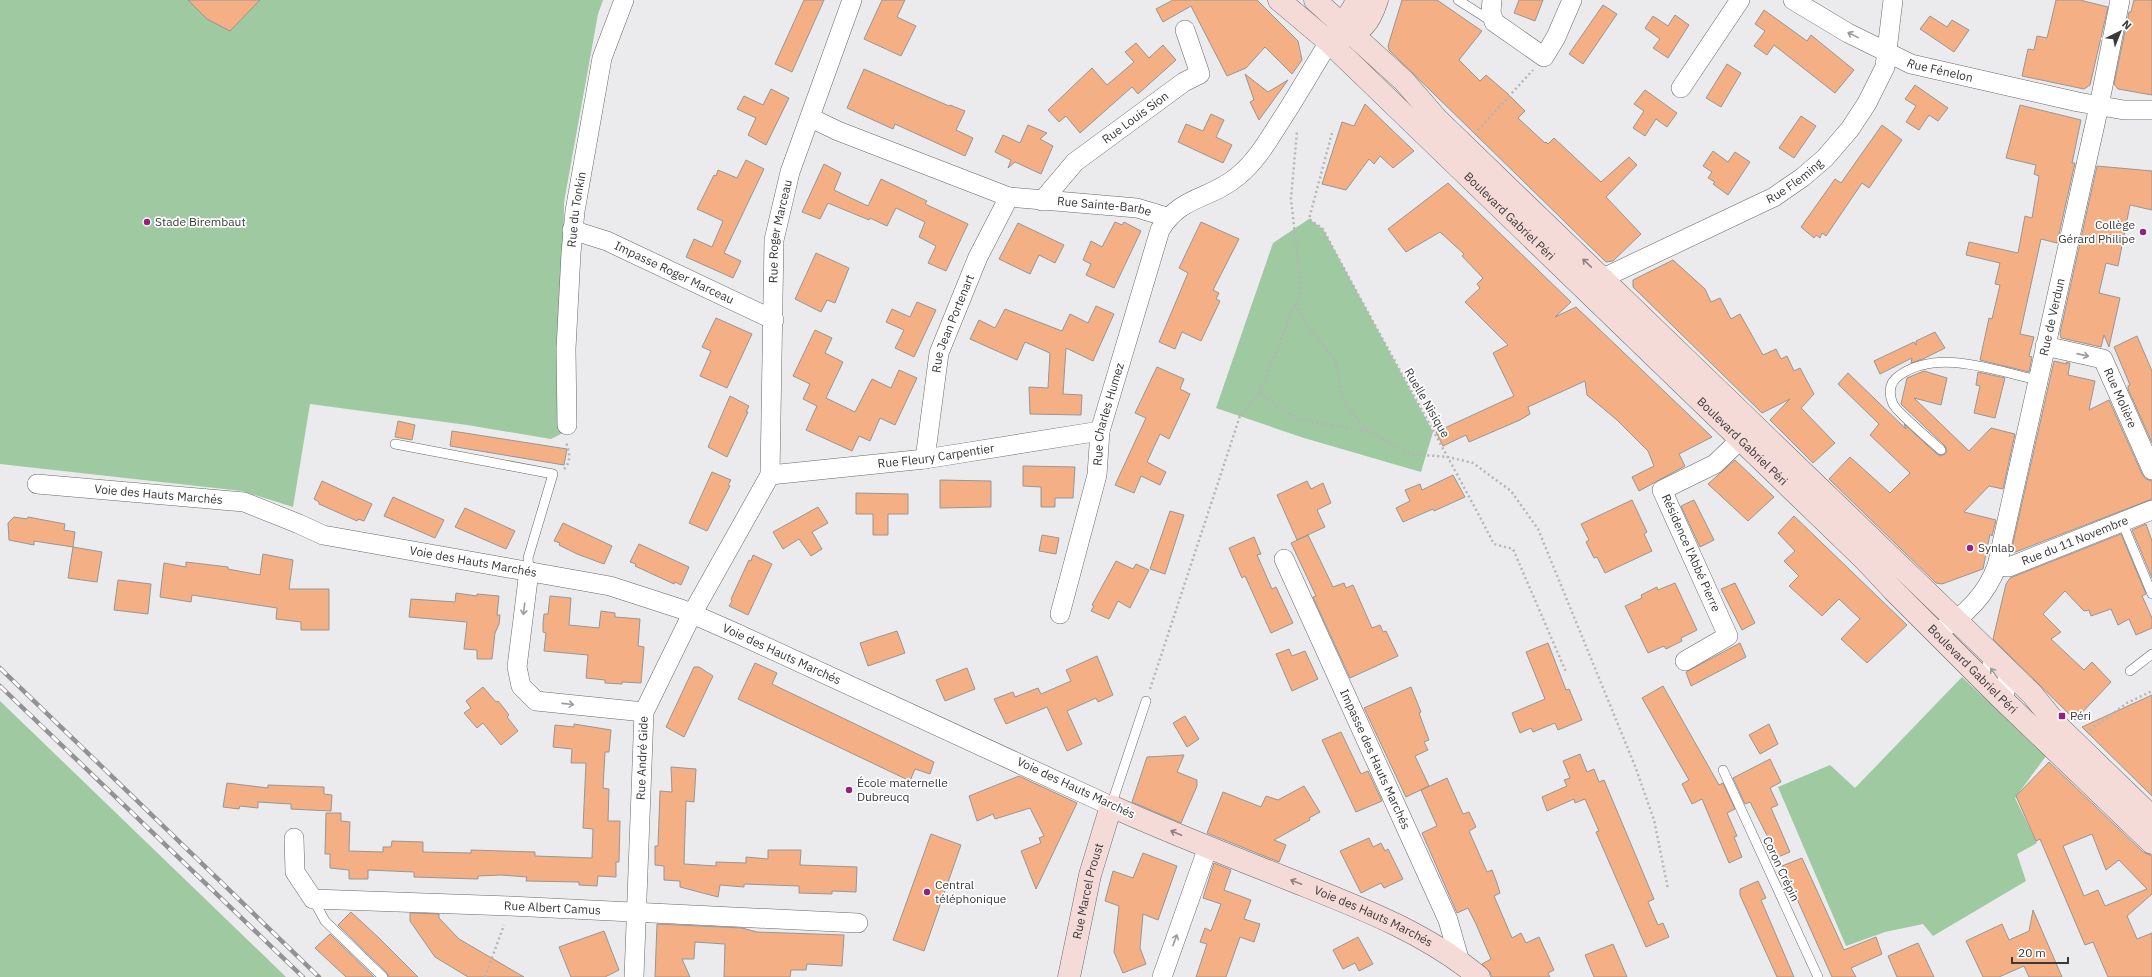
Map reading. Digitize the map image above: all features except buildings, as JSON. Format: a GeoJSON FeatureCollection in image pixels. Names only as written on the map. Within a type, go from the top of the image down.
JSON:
{"type":"FeatureCollection","features":[{"type":"Feature","properties":{"kind":"main road"},"geometry":{"type":"LineString","coordinates":[[1279,0],[1341,34],[1361,29],[1368,22],[1377,0]]}},
{"type":"Feature","properties":{"kind":"main road"},"geometry":{"type":"LineString","coordinates":[[1315,0],[1341,34]]}},
{"type":"Feature","properties":{"kind":"main road"},"geometry":{"type":"LineString","coordinates":[[1341,34],[1356,0]]}},
{"type":"Feature","properties":{"kind":"main road","name":"Boulevard Gabriel Péri"},"geometry":{"type":"LineString","coordinates":[[1341,34],[1404,81],[1437,119],[1564,240],[1602,285],[1957,621],[2032,694],[2073,741],[2086,766],[2152,843]]}},
{"type":"Feature","properties":{"kind":"main road","name":"Boulevard Gabriel Péri"},"geometry":{"type":"LineString","coordinates":[[1341,34],[1580,283],[1937,632],[2000,697],[2152,817]]}},
{"type":"Feature","properties":{"kind":"main road","name":"Voie des Hauts Marchés"},"geometry":{"type":"LineString","coordinates":[[1111,806],[1373,914],[1460,962],[1479,977]]}},
{"type":"Feature","properties":{"kind":"main road","name":"Rue Marcel Proust"},"geometry":{"type":"LineString","coordinates":[[1068,977],[1090,875],[1111,806]]}},
{"type":"Feature","properties":{"kind":"street","name":"Rue du Tonkin"},"geometry":{"type":"LineString","coordinates":[[567,426],[566,349],[572,230],[602,58],[624,0]]}},
{"type":"Feature","properties":{"kind":"street","name":"Rue Roger Marceau"},"geometry":{"type":"LineString","coordinates":[[770,475],[774,320],[774,240],[790,172],[811,118],[852,0]]}},
{"type":"Feature","properties":{"kind":"street"},"geometry":{"type":"LineString","coordinates":[[1492,0],[1490,12],[1494,22],[1544,57],[1556,37],[1572,0]]}},
{"type":"Feature","properties":{"kind":"street"},"geometry":{"type":"LineString","coordinates":[[1681,88],[1740,0]]}},
{"type":"Feature","properties":{"kind":"street","name":"Rue Fénelon"},"geometry":{"type":"LineString","coordinates":[[1793,0],[1848,32],[1911,64],[2100,106],[2124,110],[2152,110]]}},
{"type":"Feature","properties":{"kind":"street","name":"Rue Fleming"},"geometry":{"type":"LineString","coordinates":[[1602,285],[1774,197],[1803,177],[1825,158],[1850,129],[1867,103],[1882,74],[1888,52],[1893,0]]}},
{"type":"Feature","properties":{"kind":"street","name":"Rue de Verdun"},"geometry":{"type":"LineString","coordinates":[[1937,632],[1957,621],[1983,593],[1991,581],[1997,566],[2045,346],[2100,106],[2120,0]]}},
{"type":"Feature","properties":{"kind":"street","name":"Rue Louis Sion"},"geometry":{"type":"LineString","coordinates":[[1042,201],[1075,162],[1184,82],[1200,74],[1185,30]]}},
{"type":"Feature","properties":{"kind":"street","name":"Rue Sainte-Barbe"},"geometry":{"type":"LineString","coordinates":[[811,118],[838,131],[1009,197],[1137,208],[1167,217],[1186,203],[1214,191],[1238,176],[1257,158],[1294,101],[1341,34]]}},
{"type":"Feature","properties":{"kind":"street","name":"Rue Jean Portenart"},"geometry":{"type":"LineString","coordinates":[[925,459],[939,353],[978,257],[1009,197]]}},
{"type":"Feature","properties":{"kind":"street","name":"Rue Charles Humez"},"geometry":{"type":"LineString","coordinates":[[1060,614],[1097,475],[1100,431],[1160,230],[1167,217]]}},
{"type":"Feature","properties":{"kind":"street","name":"Impasse Roger Marceau"},"geometry":{"type":"LineString","coordinates":[[572,230],[607,241],[774,320]]}},
{"type":"Feature","properties":{"kind":"street","name":"Rue Molière"},"geometry":{"type":"LineString","coordinates":[[2045,346],[2103,359],[2152,470]]}},
{"type":"Feature","properties":{"kind":"street","name":"Rue Fleury Carpentier"},"geometry":{"type":"LineString","coordinates":[[770,475],[925,459],[1100,431]]}},
{"type":"Feature","properties":{"kind":"street","name":"Résidence l'Abbé Pierre"},"geometry":{"type":"LineString","coordinates":[[1685,661],[1728,636],[1662,490],[1715,464],[1741,439]]}},
{"type":"Feature","properties":{"kind":"street","name":"Rue André Gide"},"geometry":{"type":"LineString","coordinates":[[634,977],[644,712],[692,614],[770,475]]}},
{"type":"Feature","properties":{"kind":"street","name":"Voie des Hauts Marchés"},"geometry":{"type":"LineString","coordinates":[[37,484],[244,502],[323,535],[610,586],[681,609],[1002,754],[1111,806]]}},
{"type":"Feature","properties":{"kind":"street","name":"Rue du 11 Novembre"},"geometry":{"type":"LineString","coordinates":[[1997,566],[2009,567],[2152,510]]}},
{"type":"Feature","properties":{"kind":"street","name":"Impasse des Hauts Marchés"},"geometry":{"type":"LineString","coordinates":[[1284,559],[1448,920],[1460,962]]}},
{"type":"Feature","properties":{"kind":"street"},"geometry":{"type":"LineString","coordinates":[[529,571],[517,667],[521,686],[536,701],[644,712]]}},
{"type":"Feature","properties":{"kind":"street"},"geometry":{"type":"LineString","coordinates":[[294,838],[295,872],[313,899]]}},
{"type":"Feature","properties":{"kind":"street"},"geometry":{"type":"LineString","coordinates":[[1162,977],[1208,847]]}},
{"type":"Feature","properties":{"kind":"street","name":"Rue Albert Camus"},"geometry":{"type":"LineString","coordinates":[[313,899],[510,906],[858,923]]}},
{"type":"Feature","properties":{"kind":"lane"},"geometry":{"type":"LineString","coordinates":[[1293,0],[1341,34],[1368,60]]}},
{"type":"Feature","properties":{"kind":"lane"},"geometry":{"type":"LineString","coordinates":[[1458,0],[1494,22]]}},
{"type":"Feature","properties":{"kind":"lane"},"geometry":{"type":"LineString","coordinates":[[1431,126],[1538,230],[1564,240]]}},
{"type":"Feature","properties":{"kind":"lane"},"geometry":{"type":"LineString","coordinates":[[1580,283],[1602,285]]}},
{"type":"Feature","properties":{"kind":"lane"},"geometry":{"type":"LineString","coordinates":[[1941,450],[1893,405],[1889,390],[1894,379],[1908,369],[1928,362],[1951,361],[2038,380]]}},
{"type":"Feature","properties":{"kind":"lane"},"geometry":{"type":"LineString","coordinates":[[1705,392],[1836,518]]}},
{"type":"Feature","properties":{"kind":"lane"},"geometry":{"type":"LineString","coordinates":[[395,444],[553,474],[528,558],[529,571]]}},
{"type":"Feature","properties":{"kind":"lane"},"geometry":{"type":"LineString","coordinates":[[2122,522],[2152,594]]}},
{"type":"Feature","properties":{"kind":"lane"},"geometry":{"type":"LineString","coordinates":[[1876,556],[1914,592]]}},
{"type":"Feature","properties":{"kind":"lane"},"geometry":{"type":"LineString","coordinates":[[1922,605],[1937,632]]}},
{"type":"Feature","properties":{"kind":"lane"},"geometry":{"type":"LineString","coordinates":[[1957,621],[2007,690],[2017,699]]}},
{"type":"Feature","properties":{"kind":"lane"},"geometry":{"type":"LineString","coordinates":[[2130,671],[2152,654]]}},
{"type":"Feature","properties":{"kind":"lane"},"geometry":{"type":"LineString","coordinates":[[1111,806],[1146,701]]}},
{"type":"Feature","properties":{"kind":"lane"},"geometry":{"type":"LineString","coordinates":[[2050,732],[2152,830]]}},
{"type":"Feature","properties":{"kind":"lane","name":"Coron Crépin"},"geometry":{"type":"LineString","coordinates":[[1722,770],[1818,977]]}},
{"type":"Feature","properties":{"kind":"lane"},"geometry":{"type":"LineString","coordinates":[[313,899],[325,921],[383,977]]}},
{"type":"Feature","properties":{"kind":"path"},"geometry":{"type":"LineString","coordinates":[[1464,145],[1544,57]]}},
{"type":"Feature","properties":{"kind":"path"},"geometry":{"type":"LineString","coordinates":[[1146,701],[1240,416],[1259,393],[1301,291],[1291,199],[1298,126],[1294,101]]}},
{"type":"Feature","properties":{"kind":"path","name":"Ruelle Nisique"},"geometry":{"type":"LineString","coordinates":[[1332,133],[1309,219],[1323,229],[1387,350],[1448,457],[1494,544],[1513,549],[1566,672]]}},
{"type":"Feature","properties":{"kind":"path"},"geometry":{"type":"LineString","coordinates":[[1296,304],[1306,324],[1335,360],[1344,403],[1368,431]]}},
{"type":"Feature","properties":{"kind":"path"},"geometry":{"type":"LineString","coordinates":[[1259,393],[1297,419],[1368,431],[1412,454],[1448,457],[1473,463],[1511,491],[1538,529],[1635,766],[1654,820],[1668,889]]}},
{"type":"Feature","properties":{"kind":"path"},"geometry":{"type":"LineString","coordinates":[[553,474],[560,473],[568,465],[569,454],[566,442],[567,426]]}},
{"type":"Feature","properties":{"kind":"path"},"geometry":{"type":"LineString","coordinates":[[2073,741],[2127,703],[2152,691]]}},
{"type":"Feature","properties":{"kind":"path"},"geometry":{"type":"LineString","coordinates":[[485,977],[510,906]]}},
{"type":"Feature","properties":{"kind":"green space"},"geometry":{"type":"Polygon","coordinates":[[[0,0],[603,0],[598,14],[564,202],[561,434],[551,439],[467,425],[310,404],[293,507],[242,491],[0,464],[0,0]]]}},
{"type":"Feature","properties":{"kind":"green space"},"geometry":{"type":"Polygon","coordinates":[[[1309,219],[1323,229],[1433,432],[1421,472],[1304,438],[1216,408],[1273,243],[1309,219]]]}},
{"type":"Feature","properties":{"kind":"green space"},"geometry":{"type":"Polygon","coordinates":[[[1962,677],[2046,756],[2015,798],[2037,843],[2017,854],[2026,881],[1933,936],[1923,924],[1885,932],[1846,946],[1778,787],[1830,765],[1855,788],[1962,677]]]}},
{"type":"Feature","properties":{"kind":"green space"},"geometry":{"type":"Polygon","coordinates":[[[0,701],[286,977],[0,977],[0,701]]]}},
{"type":"Feature","properties":{"kind":"railway"},"geometry":{"type":"LineString","coordinates":[[0,668],[319,977]]}},
{"type":"Feature","properties":{"kind":"railway"},"geometry":{"type":"LineString","coordinates":[[0,686],[303,977]]}},
{"type":"Feature","properties":{"kind":"place","name":"Stade Birembaut"},"geometry":{"type":"Point","coordinates":[147,222]}},
{"type":"Feature","properties":{"kind":"place","name":"Collège Gérard Philipe"},"geometry":{"type":"Point","coordinates":[2143,232]}},
{"type":"Feature","properties":{"kind":"place","name":"Synlab"},"geometry":{"type":"Point","coordinates":[1970,548]}},
{"type":"Feature","properties":{"kind":"place","name":"Péri"},"geometry":{"type":"Point","coordinates":[2062,716]}},
{"type":"Feature","properties":{"kind":"place","name":"École maternelle Dubreucq"},"geometry":{"type":"Point","coordinates":[849,790]}},
{"type":"Feature","properties":{"kind":"place","name":"Central téléphonique"},"geometry":{"type":"Point","coordinates":[927,892]}}]}
